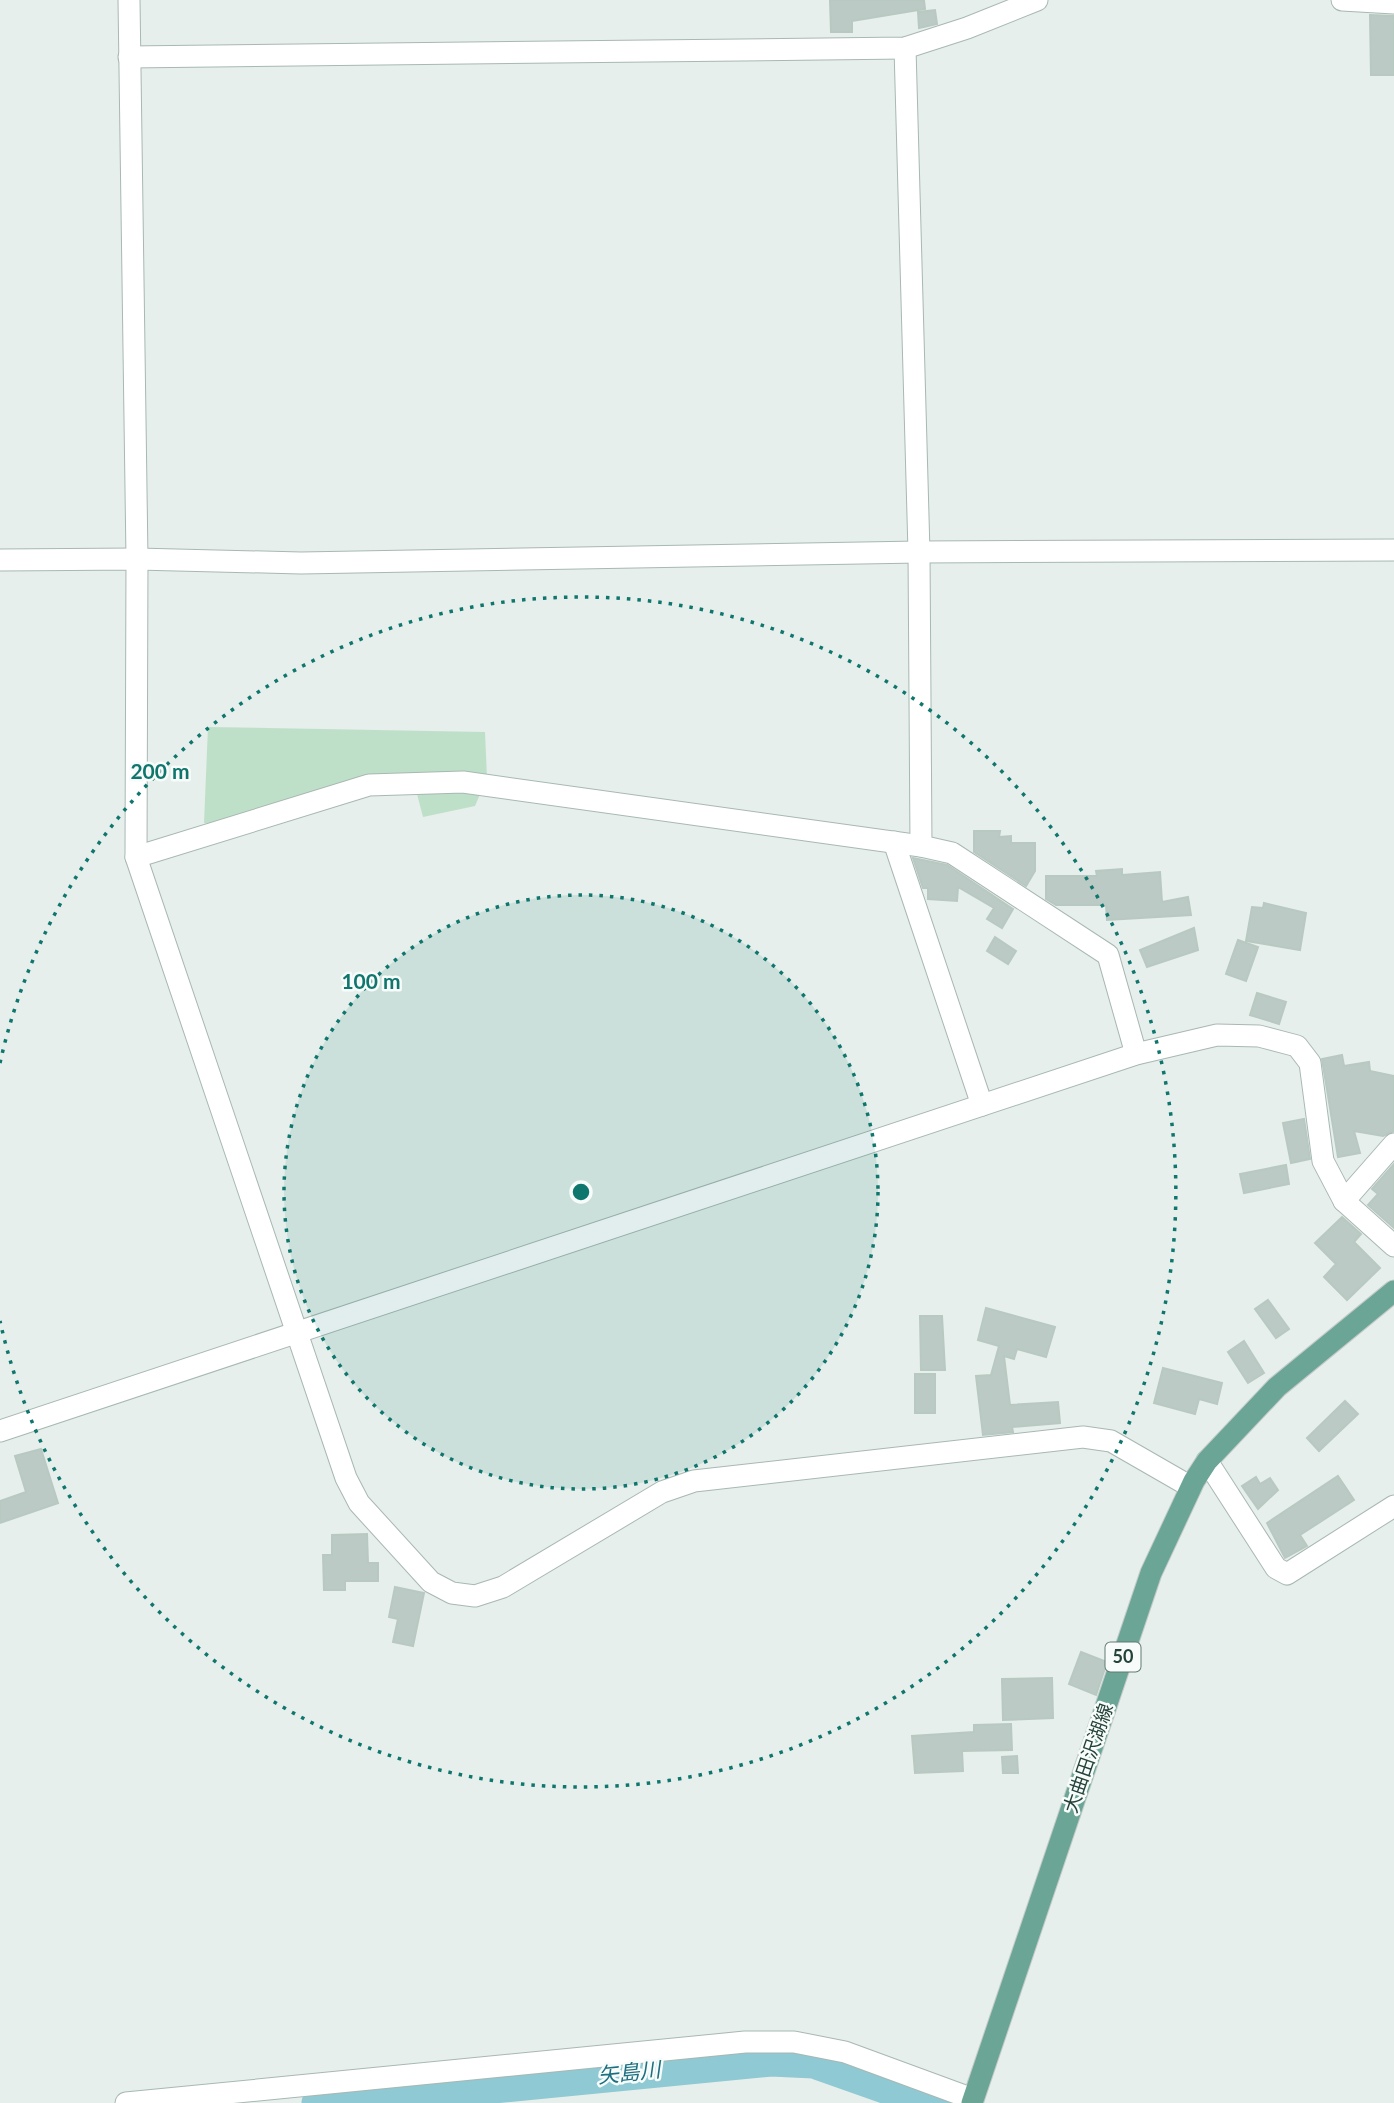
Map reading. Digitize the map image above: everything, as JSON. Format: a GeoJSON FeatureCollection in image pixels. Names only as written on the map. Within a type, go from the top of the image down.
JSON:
{"type":"FeatureCollection","features":[{"type":"Feature","properties":{"kind":"main road","name":"大曲田沢湖線"},"geometry":{"type":"LineString","coordinates":[[973,2101],[1151,1573],[1191,1487],[1207,1461],[1277,1387],[1394,1292]]}},
{"type":"Feature","properties":{"kind":"street"},"geometry":{"type":"LineString","coordinates":[[129,0],[137,559],[136,857],[295,1333],[346,1478],[359,1503],[431,1582],[452,1593],[475,1596],[503,1587],[662,1492],[694,1481],[1083,1437],[1111,1441],[1191,1487]]}},
{"type":"Feature","properties":{"kind":"street"},"geometry":{"type":"LineString","coordinates":[[129,57],[905,48],[967,28],[1037,0]]}},
{"type":"Feature","properties":{"kind":"street"},"geometry":{"type":"LineString","coordinates":[[1342,0],[1394,3]]}},
{"type":"Feature","properties":{"kind":"street"},"geometry":{"type":"LineString","coordinates":[[905,48],[919,552],[921,846]]}},
{"type":"Feature","properties":{"kind":"street"},"geometry":{"type":"LineString","coordinates":[[0,560],[137,559],[301,563],[919,552],[1394,550]]}},
{"type":"Feature","properties":{"kind":"street"},"geometry":{"type":"LineString","coordinates":[[136,857],[369,785],[463,782],[921,846],[952,853],[1108,955],[1136,1054]]}},
{"type":"Feature","properties":{"kind":"street"},"geometry":{"type":"LineString","coordinates":[[894,842],[982,1105]]}},
{"type":"Feature","properties":{"kind":"street"},"geometry":{"type":"LineString","coordinates":[[0,1430],[1136,1054],[1217,1035],[1259,1036],[1297,1046],[1310,1063],[1323,1161],[1344,1200],[1394,1246]]}},
{"type":"Feature","properties":{"kind":"street"},"geometry":{"type":"LineString","coordinates":[[1344,1200],[1394,1144]]}},
{"type":"Feature","properties":{"kind":"street"},"geometry":{"type":"LineString","coordinates":[[1207,1461],[1276,1568],[1287,1574],[1394,1506]]}},
{"type":"Feature","properties":{"kind":"street"},"geometry":{"type":"LineString","coordinates":[[126,2103],[770,2042],[794,2042],[845,2052],[973,2101]]}},
{"type":"Feature","properties":{"kind":"green space"},"geometry":{"type":"Polygon","coordinates":[[[208,727],[485,732],[487,778],[475,806],[423,817],[416,790],[376,791],[247,828],[204,823],[208,727]]]}},
{"type":"Feature","properties":{"kind":"building"},"geometry":{"type":"Polygon","coordinates":[[[830,0],[924,0],[925,9],[852,21],[852,32],[831,32],[830,0]]]}},
{"type":"Feature","properties":{"kind":"building"},"geometry":{"type":"Polygon","coordinates":[[[935,10],[937,24],[919,28],[918,12],[935,10]]]}},
{"type":"Feature","properties":{"kind":"building"},"geometry":{"type":"Polygon","coordinates":[[[1370,15],[1394,16],[1394,75],[1371,75],[1370,15]]]}},
{"type":"Feature","properties":{"kind":"building"},"geometry":{"type":"Polygon","coordinates":[[[974,831],[1000,831],[999,837],[1011,836],[1011,843],[1035,843],[1035,871],[1026,886],[974,852],[974,831]]]}},
{"type":"Feature","properties":{"kind":"building"},"geometry":{"type":"Polygon","coordinates":[[[913,858],[947,865],[1013,909],[1002,928],[987,919],[994,908],[958,887],[957,901],[928,899],[928,888],[923,888],[913,858]]]}},
{"type":"Feature","properties":{"kind":"building"},"geometry":{"type":"Polygon","coordinates":[[[1122,869],[1122,875],[1160,872],[1162,902],[1188,897],[1191,915],[1107,920],[1106,905],[1056,905],[1046,899],[1046,876],[1097,876],[1096,871],[1122,869]]]}},
{"type":"Feature","properties":{"kind":"building"},"geometry":{"type":"Polygon","coordinates":[[[1264,903],[1306,913],[1300,950],[1246,941],[1252,907],[1263,908],[1264,903]]]}},
{"type":"Feature","properties":{"kind":"building"},"geometry":{"type":"Polygon","coordinates":[[[1194,928],[1198,950],[1147,967],[1140,950],[1194,928]]]}},
{"type":"Feature","properties":{"kind":"building"},"geometry":{"type":"Polygon","coordinates":[[[995,937],[1016,951],[1008,964],[987,951],[995,937]]]}},
{"type":"Feature","properties":{"kind":"building"},"geometry":{"type":"Polygon","coordinates":[[[1238,940],[1258,947],[1246,981],[1226,974],[1238,940]]]}},
{"type":"Feature","properties":{"kind":"building"},"geometry":{"type":"Polygon","coordinates":[[[1257,993],[1286,1002],[1279,1024],[1250,1015],[1257,993]]]}},
{"type":"Feature","properties":{"kind":"building"},"geometry":{"type":"Polygon","coordinates":[[[1342,1055],[1344,1066],[1369,1062],[1370,1071],[1394,1076],[1394,1131],[1383,1136],[1354,1131],[1360,1153],[1338,1157],[1322,1059],[1342,1055]]]}},
{"type":"Feature","properties":{"kind":"building"},"geometry":{"type":"Polygon","coordinates":[[[1304,1119],[1310,1159],[1291,1163],[1283,1123],[1304,1119]]]}},
{"type":"Feature","properties":{"kind":"building"},"geometry":{"type":"Polygon","coordinates":[[[1394,1164],[1394,1228],[1368,1205],[1378,1194],[1372,1189],[1394,1164]]]}},
{"type":"Feature","properties":{"kind":"building"},"geometry":{"type":"Polygon","coordinates":[[[1286,1165],[1289,1184],[1244,1193],[1240,1174],[1286,1165]]]}},
{"type":"Feature","properties":{"kind":"building"},"geometry":{"type":"Polygon","coordinates":[[[1342,1217],[1361,1234],[1354,1242],[1380,1268],[1347,1300],[1324,1277],[1336,1264],[1315,1243],[1342,1217]]]}},
{"type":"Feature","properties":{"kind":"building"},"geometry":{"type":"Polygon","coordinates":[[[1268,1300],[1289,1329],[1276,1338],[1255,1309],[1268,1300]]]}},
{"type":"Feature","properties":{"kind":"building"},"geometry":{"type":"Polygon","coordinates":[[[986,1308],[1055,1327],[1046,1357],[1017,1349],[1014,1359],[1004,1356],[1010,1405],[1058,1402],[1060,1423],[1012,1427],[1013,1432],[983,1435],[976,1376],[991,1375],[999,1346],[978,1340],[986,1308]]]}},
{"type":"Feature","properties":{"kind":"building"},"geometry":{"type":"Polygon","coordinates":[[[920,1316],[942,1316],[945,1370],[921,1370],[920,1316]]]}},
{"type":"Feature","properties":{"kind":"building"},"geometry":{"type":"Polygon","coordinates":[[[1244,1341],[1264,1373],[1248,1383],[1228,1352],[1244,1341]]]}},
{"type":"Feature","properties":{"kind":"building"},"geometry":{"type":"Polygon","coordinates":[[[1163,1368],[1222,1383],[1217,1404],[1199,1399],[1195,1414],[1154,1403],[1163,1368]]]}},
{"type":"Feature","properties":{"kind":"building"},"geometry":{"type":"Polygon","coordinates":[[[915,1374],[935,1374],[935,1413],[915,1413],[915,1374]]]}},
{"type":"Feature","properties":{"kind":"building"},"geometry":{"type":"Polygon","coordinates":[[[1345,1401],[1358,1414],[1319,1451],[1307,1438],[1345,1401]]]}},
{"type":"Feature","properties":{"kind":"building"},"geometry":{"type":"Polygon","coordinates":[[[41,1449],[58,1503],[0,1523],[0,1501],[26,1492],[15,1456],[41,1449]]]}},
{"type":"Feature","properties":{"kind":"building"},"geometry":{"type":"Polygon","coordinates":[[[1338,1476],[1354,1500],[1300,1535],[1307,1546],[1285,1558],[1267,1523],[1338,1476]]]}},
{"type":"Feature","properties":{"kind":"building"},"geometry":{"type":"Polygon","coordinates":[[[1256,1477],[1260,1484],[1270,1478],[1278,1490],[1258,1509],[1242,1486],[1256,1477]]]}},
{"type":"Feature","properties":{"kind":"building"},"geometry":{"type":"Polygon","coordinates":[[[367,1534],[368,1563],[378,1563],[378,1581],[345,1581],[345,1590],[324,1590],[323,1555],[332,1555],[332,1535],[367,1534]]]}},
{"type":"Feature","properties":{"kind":"building"},"geometry":{"type":"Polygon","coordinates":[[[395,1587],[424,1593],[413,1646],[393,1642],[398,1619],[389,1617],[395,1587]]]}},
{"type":"Feature","properties":{"kind":"building"},"geometry":{"type":"Polygon","coordinates":[[[1081,1652],[1107,1662],[1096,1695],[1069,1684],[1081,1652]]]}},
{"type":"Feature","properties":{"kind":"building"},"geometry":{"type":"Polygon","coordinates":[[[1052,1678],[1053,1718],[1003,1720],[1002,1679],[1052,1678]]]}},
{"type":"Feature","properties":{"kind":"building"},"geometry":{"type":"Polygon","coordinates":[[[1011,1724],[1012,1750],[962,1751],[963,1771],[915,1773],[912,1736],[974,1732],[974,1725],[1011,1724]]]}},
{"type":"Feature","properties":{"kind":"building"},"geometry":{"type":"Polygon","coordinates":[[[1017,1756],[1018,1773],[1003,1773],[1002,1757],[1017,1756]]]}},
{"type":"Feature","properties":{"kind":"waterway","name":"矢島川"},"geometry":{"type":"LineString","coordinates":[[319,2103],[771,2059],[814,2061],[933,2103]]}}]}
